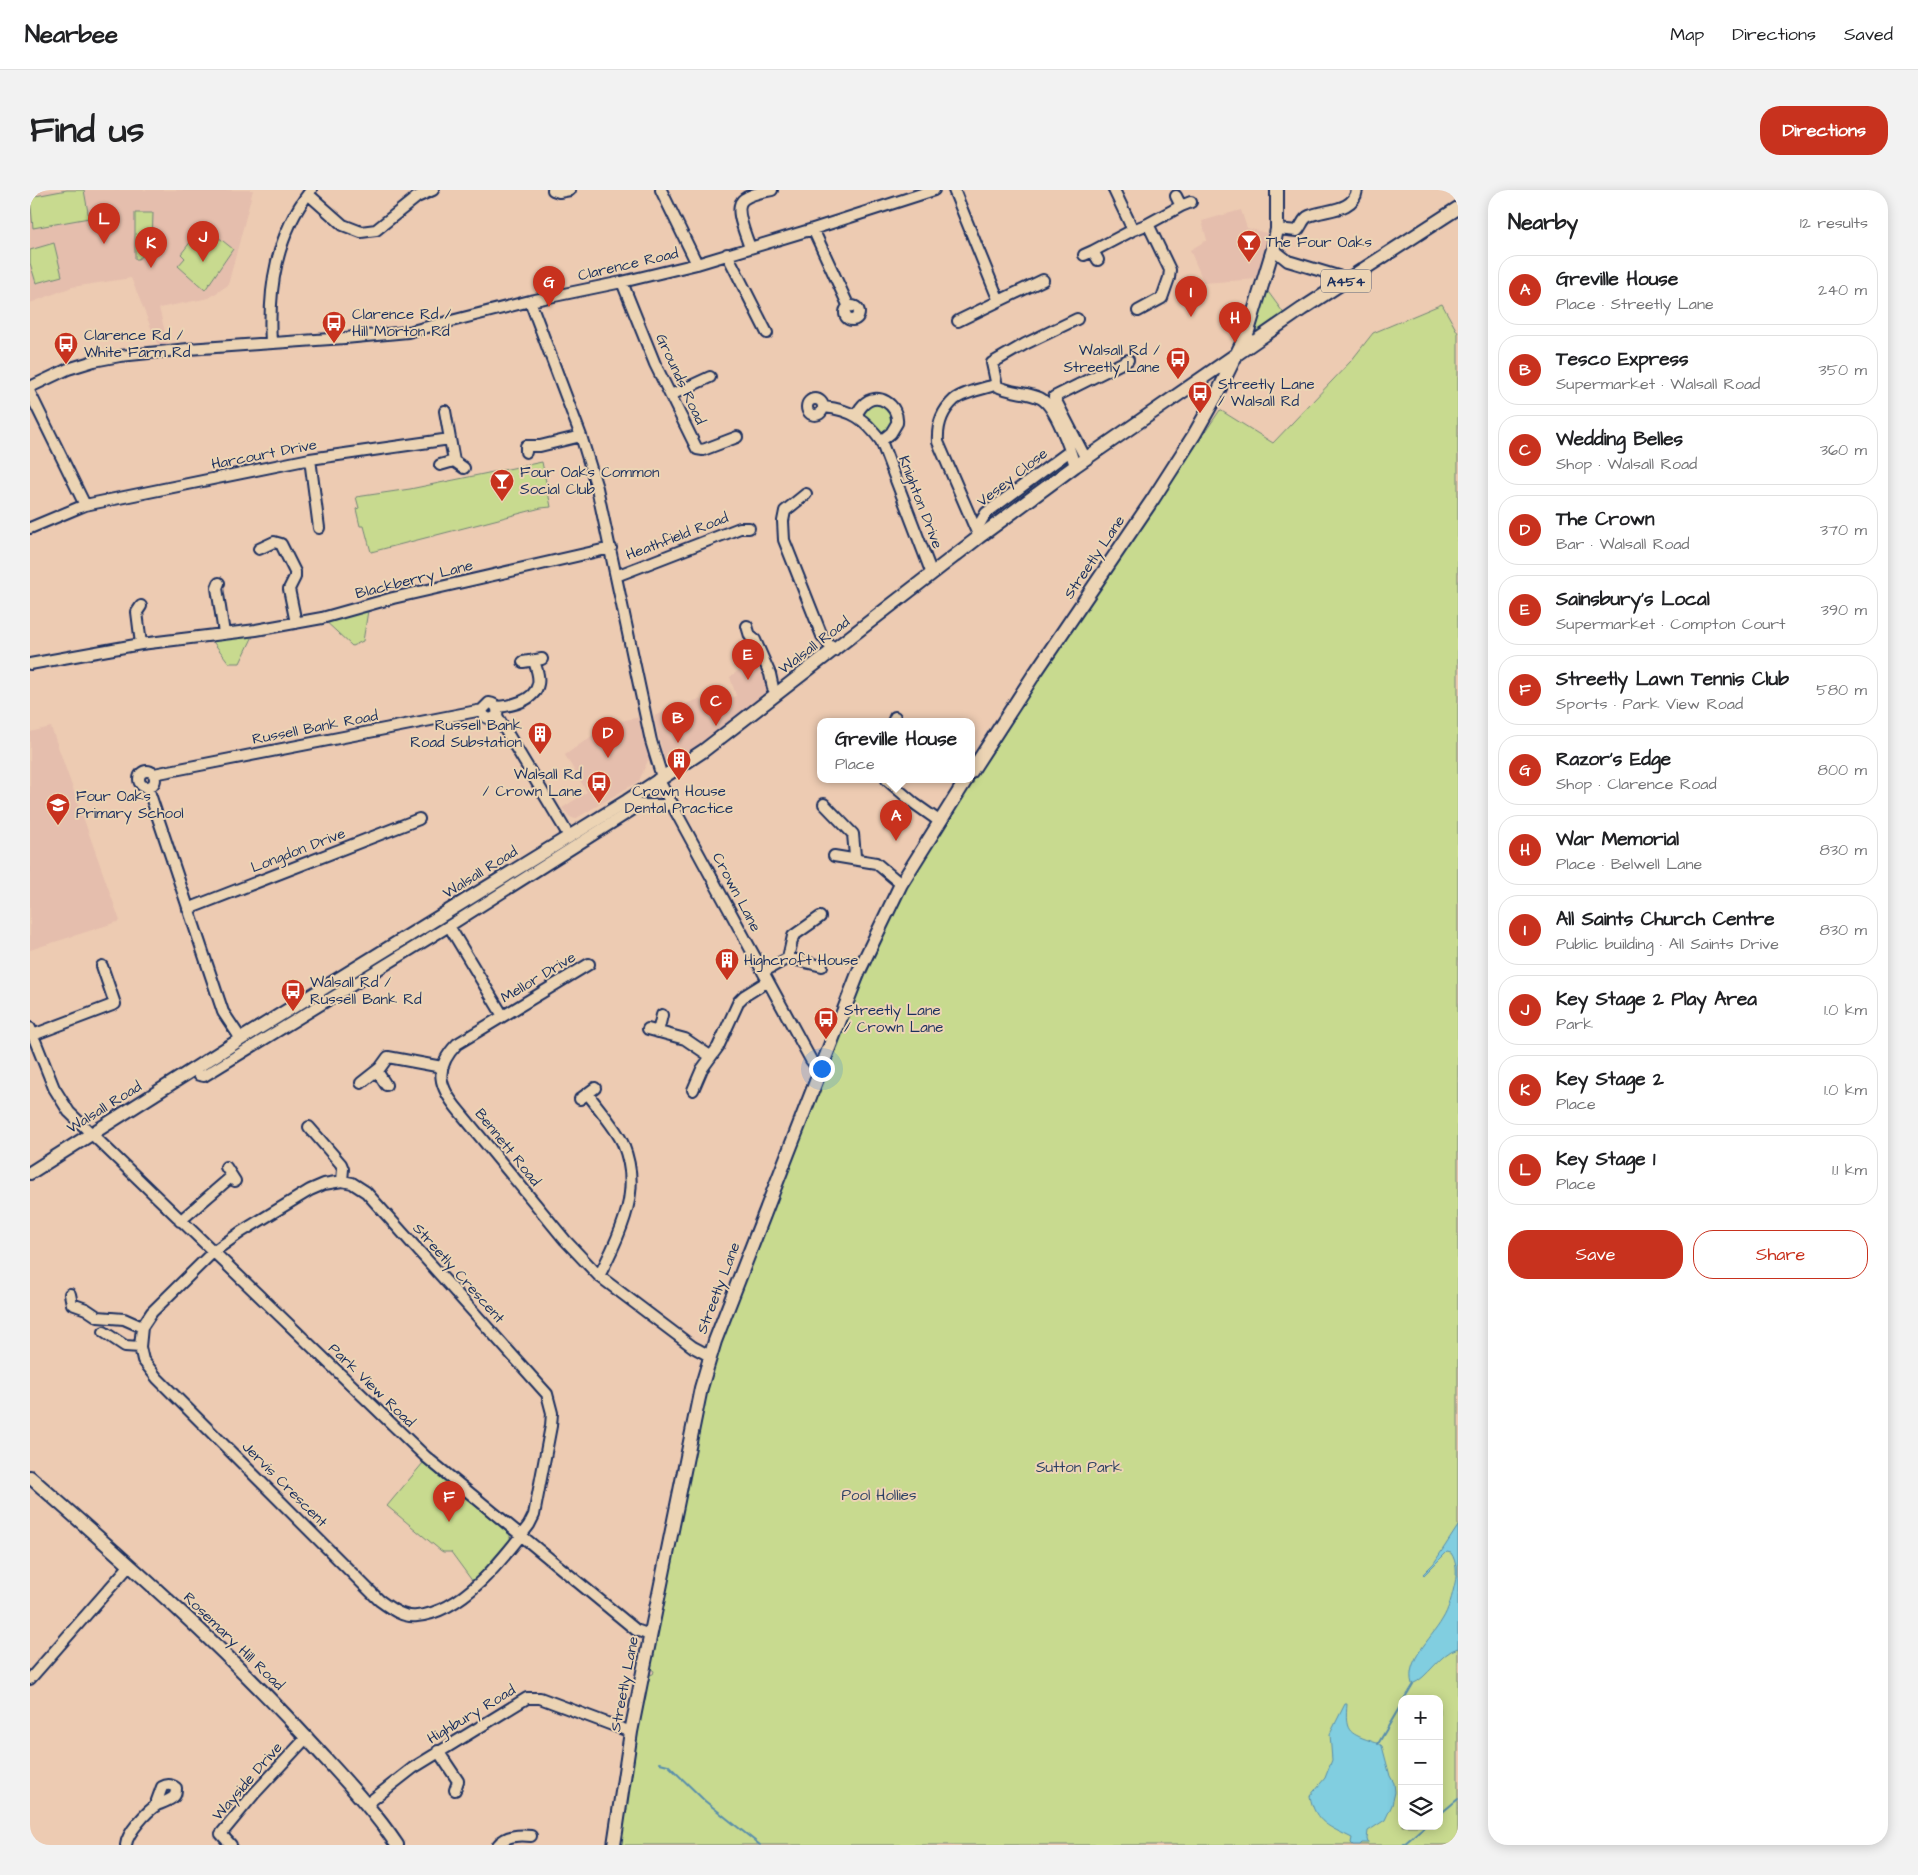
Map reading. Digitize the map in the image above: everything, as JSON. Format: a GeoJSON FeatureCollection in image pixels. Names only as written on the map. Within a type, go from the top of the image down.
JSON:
{"type":"FeatureCollection","features":[{"type":"Feature","properties":{"kind":"main road"},"geometry":{"type":"LineString","coordinates":[[1236,356],[1248,331],[1273,249],[1277,229],[1277,190]]}},
{"type":"Feature","properties":{"kind":"main road","name":"A454"},"geometry":{"type":"LineString","coordinates":[[1236,356],[1255,341],[1348,279],[1458,208]]}},
{"type":"Feature","properties":{"kind":"main road"},"geometry":{"type":"LineString","coordinates":[[1248,331],[1248,336],[1255,341]]}},
{"type":"Feature","properties":{"kind":"main road","name":"Walsall Road"},"geometry":{"type":"LineString","coordinates":[[31,1169],[627,801],[704,751],[932,574],[978,533],[1086,458],[1221,373],[1236,356]]}},
{"type":"Feature","properties":{"kind":"main road","name":"Streetly Lane"},"geometry":{"type":"LineString","coordinates":[[975,766],[1194,435],[1221,373]]}},
{"type":"Feature","properties":{"kind":"main road","name":"Streetly Lane"},"geometry":{"type":"LineString","coordinates":[[614,1845],[631,1732],[701,1388],[710,1356],[859,971],[901,884],[964,783]]}},
{"type":"Feature","properties":{"kind":"main road","name":"Rosemary Hill Road"},"geometry":{"type":"LineString","coordinates":[[30,1477],[196,1624],[276,1704],[367,1804],[397,1845]]}},
{"type":"Feature","properties":{"kind":"street"},"geometry":{"type":"LineString","coordinates":[[271,343],[269,307],[275,268],[291,224],[309,192],[343,225],[362,232],[376,230],[417,196],[433,190]]}},
{"type":"Feature","properties":{"kind":"street"},"geometry":{"type":"LineString","coordinates":[[553,190],[559,192],[570,190]]}},
{"type":"Feature","properties":{"kind":"street"},"geometry":{"type":"LineString","coordinates":[[661,190],[697,264]]}},
{"type":"Feature","properties":{"kind":"street"},"geometry":{"type":"LineString","coordinates":[[750,248],[739,213],[742,200],[751,195],[772,190]]}},
{"type":"Feature","properties":{"kind":"street","name":"Clarence Road"},"geometry":{"type":"LineString","coordinates":[[30,388],[68,369],[94,361],[188,349],[408,332],[530,301],[697,264],[934,190]]}},
{"type":"Feature","properties":{"kind":"street"},"geometry":{"type":"LineString","coordinates":[[954,190],[999,301]]}},
{"type":"Feature","properties":{"kind":"street"},"geometry":{"type":"LineString","coordinates":[[1114,190],[1133,230]]}},
{"type":"Feature","properties":{"kind":"street"},"geometry":{"type":"LineString","coordinates":[[1277,229],[1297,231],[1306,217],[1350,204],[1356,197],[1357,190]]}},
{"type":"Feature","properties":{"kind":"street"},"geometry":{"type":"LineString","coordinates":[[1092,255],[1133,230],[1148,224],[1182,201]]}},
{"type":"Feature","properties":{"kind":"street"},"geometry":{"type":"LineString","coordinates":[[1138,311],[1166,300],[1170,270],[1148,224]]}},
{"type":"Feature","properties":{"kind":"street"},"geometry":{"type":"LineString","coordinates":[[813,229],[849,307]]}},
{"type":"Feature","properties":{"kind":"street"},"geometry":{"type":"LineString","coordinates":[[1273,249],[1288,261],[1348,279]]}},
{"type":"Feature","properties":{"kind":"street"},"geometry":{"type":"LineString","coordinates":[[727,254],[767,333]]}},
{"type":"Feature","properties":{"kind":"street"},"geometry":{"type":"LineString","coordinates":[[958,321],[1043,280]]}},
{"type":"Feature","properties":{"kind":"street","name":"Grounds Road"},"geometry":{"type":"LineString","coordinates":[[622,282],[655,364],[697,448],[703,450],[737,437]]}},
{"type":"Feature","properties":{"kind":"street","name":"Crown Lane"},"geometry":{"type":"LineString","coordinates":[[530,301],[581,436],[597,488],[660,778],[811,1060],[820,1068]]}},
{"type":"Feature","properties":{"kind":"street"},"geometry":{"type":"LineString","coordinates":[[997,386],[992,363],[1077,319]]}},
{"type":"Feature","properties":{"kind":"street"},"geometry":{"type":"LineString","coordinates":[[1086,458],[1054,397],[1128,360]]}},
{"type":"Feature","properties":{"kind":"street"},"geometry":{"type":"LineString","coordinates":[[671,395],[710,377]]}},
{"type":"Feature","properties":{"kind":"street","name":"Vesey Close"},"geometry":{"type":"LineString","coordinates":[[978,533],[938,442],[937,430],[940,421],[955,399],[995,385],[1016,393],[1041,398],[1048,404],[1075,466]]}},
{"type":"Feature","properties":{"kind":"street"},"geometry":{"type":"LineString","coordinates":[[30,393],[85,505]]}},
{"type":"Feature","properties":{"kind":"street"},"geometry":{"type":"LineString","coordinates":[[856,415],[863,405],[874,399],[887,402],[892,406],[896,411],[898,423],[881,441]]}},
{"type":"Feature","properties":{"kind":"street","name":"Knighton Drive"},"geometry":{"type":"LineString","coordinates":[[824,407],[856,415],[871,427],[881,441],[932,574]]}},
{"type":"Feature","properties":{"kind":"street"},"geometry":{"type":"LineString","coordinates":[[445,411],[454,461],[464,468]]}},
{"type":"Feature","properties":{"kind":"street"},"geometry":{"type":"LineString","coordinates":[[526,447],[540,446],[581,436]]}},
{"type":"Feature","properties":{"kind":"street","name":"Harcourt Drive"},"geometry":{"type":"LineString","coordinates":[[30,528],[85,505],[310,459],[450,439]]}},
{"type":"Feature","properties":{"kind":"street","name":"Vesey Close"},"geometry":{"type":"LineString","coordinates":[[978,533],[986,513],[1070,451]]}},
{"type":"Feature","properties":{"kind":"street"},"geometry":{"type":"LineString","coordinates":[[310,459],[319,528]]}},
{"type":"Feature","properties":{"kind":"street"},"geometry":{"type":"LineString","coordinates":[[440,465],[454,461]]}},
{"type":"Feature","properties":{"kind":"street"},"geometry":{"type":"LineString","coordinates":[[806,494],[785,511],[783,521],[784,540],[822,636],[834,651]]}},
{"type":"Feature","properties":{"kind":"street","name":"Heathfield Road"},"geometry":{"type":"LineString","coordinates":[[616,576],[740,528],[749,528]]}},
{"type":"Feature","properties":{"kind":"street"},"geometry":{"type":"LineString","coordinates":[[259,549],[274,542],[281,544],[295,577],[289,589],[296,623]]}},
{"type":"Feature","properties":{"kind":"street","name":"Blackberry Lane"},"geometry":{"type":"LineString","coordinates":[[30,664],[141,644],[322,618],[393,598],[611,548]]}},
{"type":"Feature","properties":{"kind":"street"},"geometry":{"type":"LineString","coordinates":[[219,583],[217,588],[224,633]]}},
{"type":"Feature","properties":{"kind":"street"},"geometry":{"type":"LineString","coordinates":[[141,606],[137,612],[141,644]]}},
{"type":"Feature","properties":{"kind":"street"},"geometry":{"type":"LineString","coordinates":[[747,626],[750,636],[755,640],[777,694]]}},
{"type":"Feature","properties":{"kind":"street"},"geometry":{"type":"LineString","coordinates":[[533,661],[541,685],[522,702],[497,712],[569,836]]}},
{"type":"Feature","properties":{"kind":"street","name":"Russell Bank Road"},"geometry":{"type":"LineString","coordinates":[[241,1039],[223,1012],[148,788],[154,783],[154,774],[482,710],[484,716],[490,719],[497,712]]}},
{"type":"Feature","properties":{"kind":"street"},"geometry":{"type":"LineString","coordinates":[[890,783],[915,804],[940,821]]}},
{"type":"Feature","properties":{"kind":"street","name":"Walsall Road"},"geometry":{"type":"LineString","coordinates":[[195,1069],[199,1075],[204,1076],[449,926],[640,805],[666,806],[672,803]]}},
{"type":"Feature","properties":{"kind":"street"},"geometry":{"type":"LineString","coordinates":[[824,804],[853,834],[855,856],[858,860]]}},
{"type":"Feature","properties":{"kind":"street","name":"Longdon Drive"},"geometry":{"type":"LineString","coordinates":[[188,909],[419,819]]}},
{"type":"Feature","properties":{"kind":"street"},"geometry":{"type":"LineString","coordinates":[[834,856],[876,863],[901,884]]}},
{"type":"Feature","properties":{"kind":"street"},"geometry":{"type":"LineString","coordinates":[[788,958],[793,936],[820,917]]}},
{"type":"Feature","properties":{"kind":"street"},"geometry":{"type":"LineString","coordinates":[[361,1083],[377,1071],[390,1053],[442,1068],[447,1054],[457,1044],[503,1016],[449,926]]}},
{"type":"Feature","properties":{"kind":"street"},"geometry":{"type":"LineString","coordinates":[[763,972],[788,958],[822,966]]}},
{"type":"Feature","properties":{"kind":"street","name":"Mellor Drive"},"geometry":{"type":"LineString","coordinates":[[503,1016],[589,964]]}},
{"type":"Feature","properties":{"kind":"street"},"geometry":{"type":"LineString","coordinates":[[31,1032],[115,1004],[102,966]]}},
{"type":"Feature","properties":{"kind":"street"},"geometry":{"type":"LineString","coordinates":[[698,1085],[702,1069],[710,1056],[718,1048],[739,1002],[744,996],[768,981]]}},
{"type":"Feature","properties":{"kind":"street"},"geometry":{"type":"LineString","coordinates":[[662,1015],[653,1030],[685,1039],[710,1056]]}},
{"type":"Feature","properties":{"kind":"street","name":"Park View Road"},"geometry":{"type":"LineString","coordinates":[[31,1032],[61,1100],[69,1112],[180,1221],[426,1457],[636,1630],[650,1636]]}},
{"type":"Feature","properties":{"kind":"street","name":"Bennett Road"},"geometry":{"type":"LineString","coordinates":[[442,1068],[441,1082],[446,1096],[565,1240],[599,1276],[693,1348],[710,1356]]}},
{"type":"Feature","properties":{"kind":"street"},"geometry":{"type":"LineString","coordinates":[[377,1071],[386,1085]]}},
{"type":"Feature","properties":{"kind":"street"},"geometry":{"type":"LineString","coordinates":[[588,1093],[622,1142],[630,1167],[630,1193],[625,1213],[606,1264],[599,1276]]}},
{"type":"Feature","properties":{"kind":"street"},"geometry":{"type":"LineString","coordinates":[[104,1332],[125,1346],[140,1347],[142,1327],[152,1312],[213,1252],[241,1232],[310,1190],[324,1184],[342,1181],[343,1169],[341,1164],[309,1127]]}},
{"type":"Feature","properties":{"kind":"street"},"geometry":{"type":"LineString","coordinates":[[180,1221],[234,1179],[226,1167]]}},
{"type":"Feature","properties":{"kind":"street","name":"Streetly Crescent"},"geometry":{"type":"LineString","coordinates":[[342,1181],[352,1183],[366,1192],[547,1394],[551,1408],[552,1426],[534,1515],[529,1526],[521,1536]]}},
{"type":"Feature","properties":{"kind":"street"},"geometry":{"type":"LineString","coordinates":[[68,1302],[86,1309],[98,1317],[124,1319],[142,1327]]}},
{"type":"Feature","properties":{"kind":"street","name":"Jervis Crescent"},"geometry":{"type":"LineString","coordinates":[[140,1347],[143,1360],[157,1378],[392,1610],[406,1615],[417,1616],[444,1608],[481,1582],[521,1536]]}},
{"type":"Feature","properties":{"kind":"street"},"geometry":{"type":"LineString","coordinates":[[30,1678],[130,1565]]}},
{"type":"Feature","properties":{"kind":"street","name":"Highbury Road"},"geometry":{"type":"LineString","coordinates":[[367,1804],[438,1751],[528,1698],[540,1698],[631,1732]]}},
{"type":"Feature","properties":{"kind":"street","name":"Wayside Drive"},"geometry":{"type":"LineString","coordinates":[[231,1845],[221,1834],[254,1794],[307,1737]]}},
{"type":"Feature","properties":{"kind":"street"},"geometry":{"type":"LineString","coordinates":[[438,1751],[458,1781],[454,1790]]}},
{"type":"Feature","properties":{"kind":"street"},"geometry":{"type":"LineString","coordinates":[[126,1845],[127,1838],[133,1829],[156,1806]]}},
{"type":"Feature","properties":{"kind":"street"},"geometry":{"type":"LineString","coordinates":[[498,1845],[507,1838],[524,1833]]}},
{"type":"Feature","properties":{"kind":"shaded area"},"geometry":{"type":"Polygon","coordinates":[[[30,190],[253,190],[228,285],[209,298],[159,308],[168,344],[158,345],[131,278],[72,287],[30,303],[30,190]]]}},
{"type":"Feature","properties":{"kind":"shaded area"},"geometry":{"type":"Polygon","coordinates":[[[1241,210],[1247,228],[1270,234],[1257,279],[1204,283],[1190,250],[1207,240],[1202,221],[1241,210]]]}},
{"type":"Feature","properties":{"kind":"shaded area"},"geometry":{"type":"Polygon","coordinates":[[[759,656],[771,691],[712,739],[666,768],[654,716],[699,699],[701,701],[713,696],[719,704],[736,696],[730,677],[759,656]]]}},
{"type":"Feature","properties":{"kind":"shaded area"},"geometry":{"type":"Polygon","coordinates":[[[641,717],[649,758],[639,781],[575,819],[570,817],[562,808],[587,792],[565,755],[610,723],[641,717]]]}},
{"type":"Feature","properties":{"kind":"shaded area","name":"Four Oaks Primary School"},"geometry":{"type":"Polygon","coordinates":[[[51,727],[120,921],[30,950],[30,732],[51,727]]]}},
{"type":"Feature","properties":{"kind":"green space"},"geometry":{"type":"Polygon","coordinates":[[[67,190],[84,190],[89,218],[33,228],[30,197],[67,190]]]}},
{"type":"Feature","properties":{"kind":"green space"},"geometry":{"type":"Polygon","coordinates":[[[135,213],[153,213],[152,245],[145,250],[147,253],[138,259],[135,259],[135,213]]]}},
{"type":"Feature","properties":{"kind":"green space"},"geometry":{"type":"Polygon","coordinates":[[[208,229],[233,249],[205,290],[178,266],[185,258],[181,254],[192,240],[197,243],[208,229]]]}},
{"type":"Feature","properties":{"kind":"green space"},"geometry":{"type":"Polygon","coordinates":[[[54,243],[62,276],[36,283],[30,263],[30,250],[54,243]]]}},
{"type":"Feature","properties":{"kind":"green space"},"geometry":{"type":"Polygon","coordinates":[[[1266,289],[1285,315],[1258,334],[1253,328],[1266,289]]]}},
{"type":"Feature","properties":{"kind":"green space","name":"Pool Hollies"},"geometry":{"type":"Polygon","coordinates":[[[1442,304],[1458,333],[1458,1845],[617,1845],[648,1675],[653,1674],[654,1671],[650,1668],[706,1389],[730,1315],[857,995],[906,886],[970,783],[975,783],[975,775],[995,743],[1220,410],[1273,443],[1351,361],[1373,333],[1442,304]]]}},
{"type":"Feature","properties":{"kind":"green space"},"geometry":{"type":"Polygon","coordinates":[[[875,401],[891,408],[893,423],[886,432],[882,433],[861,415],[868,403],[875,401]]]}},
{"type":"Feature","properties":{"kind":"green space"},"geometry":{"type":"Polygon","coordinates":[[[542,462],[551,507],[371,552],[364,526],[360,526],[356,509],[359,508],[356,497],[410,489],[542,462]]]}},
{"type":"Feature","properties":{"kind":"green space"},"geometry":{"type":"Polygon","coordinates":[[[369,605],[363,641],[352,646],[322,618],[369,605]]]}},
{"type":"Feature","properties":{"kind":"green space"},"geometry":{"type":"Polygon","coordinates":[[[256,630],[240,663],[229,663],[208,635],[256,630]]]}},
{"type":"Feature","properties":{"kind":"green space"},"geometry":{"type":"Polygon","coordinates":[[[423,1463],[510,1535],[510,1539],[473,1582],[451,1552],[440,1550],[387,1506],[423,1463]]]}},
{"type":"Feature","properties":{"kind":"water"},"geometry":{"type":"Polygon","coordinates":[[[1458,1526],[1458,1648],[1445,1655],[1423,1677],[1412,1684],[1412,1667],[1420,1650],[1442,1620],[1451,1598],[1456,1572],[1451,1553],[1447,1552],[1423,1574],[1434,1563],[1458,1526]]]}},
{"type":"Feature","properties":{"kind":"water"},"geometry":{"type":"Polygon","coordinates":[[[1345,1704],[1347,1704],[1347,1725],[1352,1733],[1382,1746],[1395,1792],[1392,1805],[1385,1820],[1368,1831],[1368,1843],[1360,1845],[1353,1845],[1351,1843],[1352,1838],[1325,1823],[1312,1805],[1310,1796],[1325,1778],[1332,1760],[1330,1734],[1345,1704]]]}},
{"type":"Feature","properties":{"kind":"waterway"},"geometry":{"type":"LineString","coordinates":[[1406,1695],[1413,1684]]}},
{"type":"Feature","properties":{"kind":"waterway"},"geometry":{"type":"LineString","coordinates":[[1378,1744],[1398,1710]]}},
{"type":"Feature","properties":{"kind":"waterway"},"geometry":{"type":"LineString","coordinates":[[660,1763],[668,1765],[705,1801],[760,1845]]}},
{"type":"Feature","properties":{"kind":"waterway"},"geometry":{"type":"LineString","coordinates":[[1443,1812],[1458,1799]]}},
{"type":"Feature","properties":{"kind":"waterway"},"geometry":{"type":"LineString","coordinates":[[1403,1845],[1420,1830]]}},
{"type":"Feature","properties":{"kind":"place","name":"Key Stage 1"},"geometry":{"type":"Point","coordinates":[104,244]}},
{"type":"Feature","properties":{"kind":"place","name":"Key Stage 2 Play Area"},"geometry":{"type":"Point","coordinates":[203,262]}},
{"type":"Feature","properties":{"kind":"place","name":"The Four Oaks"},"geometry":{"type":"Point","coordinates":[1249,263]}},
{"type":"Feature","properties":{"kind":"place","name":"Key Stage 2"},"geometry":{"type":"Point","coordinates":[151,268]}},
{"type":"Feature","properties":{"kind":"place","name":"Razor's Edge"},"geometry":{"type":"Point","coordinates":[549,307]}},
{"type":"Feature","properties":{"kind":"place","name":"All Saints Church Centre"},"geometry":{"type":"Point","coordinates":[1191,317]}},
{"type":"Feature","properties":{"kind":"place","name":"War Memorial"},"geometry":{"type":"Point","coordinates":[1235,343]}},
{"type":"Feature","properties":{"kind":"place","name":"Clarence Rd / Hill Morton Rd"},"geometry":{"type":"Point","coordinates":[334,344]}},
{"type":"Feature","properties":{"kind":"place","name":"Clarence Rd / White Farm Rd"},"geometry":{"type":"Point","coordinates":[66,365]}},
{"type":"Feature","properties":{"kind":"place","name":"Walsall Rd / Streetly Lane"},"geometry":{"type":"Point","coordinates":[1178,380]}},
{"type":"Feature","properties":{"kind":"place","name":"Streetly Lane / Walsall Rd"},"geometry":{"type":"Point","coordinates":[1200,414]}},
{"type":"Feature","properties":{"kind":"place","name":"Four Oaks Common Social Club"},"geometry":{"type":"Point","coordinates":[502,502]}},
{"type":"Feature","properties":{"kind":"place","name":"Sainsbury's Local"},"geometry":{"type":"Point","coordinates":[748,680]}},
{"type":"Feature","properties":{"kind":"place","name":"Wedding Belles"},"geometry":{"type":"Point","coordinates":[716,726]}},
{"type":"Feature","properties":{"kind":"place","name":"Tesco Express"},"geometry":{"type":"Point","coordinates":[678,743]}},
{"type":"Feature","properties":{"kind":"place","name":"Russell Bank Road Substation"},"geometry":{"type":"Point","coordinates":[540,755]}},
{"type":"Feature","properties":{"kind":"place","name":"The Crown"},"geometry":{"type":"Point","coordinates":[608,758]}},
{"type":"Feature","properties":{"kind":"place","name":"Crown House Dental Practice"},"geometry":{"type":"Point","coordinates":[679,781]}},
{"type":"Feature","properties":{"kind":"place","name":"Walsall Rd / Crown Lane"},"geometry":{"type":"Point","coordinates":[599,804]}},
{"type":"Feature","properties":{"kind":"place","name":"Four Oaks Primary School"},"geometry":{"type":"Point","coordinates":[58,826]}},
{"type":"Feature","properties":{"kind":"place","name":"Greville House"},"geometry":{"type":"Point","coordinates":[896,841]}},
{"type":"Feature","properties":{"kind":"place","name":"Highcroft House"},"geometry":{"type":"Point","coordinates":[727,981]}},
{"type":"Feature","properties":{"kind":"place","name":"Walsall Rd / Russell Bank Rd"},"geometry":{"type":"Point","coordinates":[293,1012]}},
{"type":"Feature","properties":{"kind":"place","name":"Streetly Lane / Crown Lane"},"geometry":{"type":"Point","coordinates":[826,1040]}},
{"type":"Feature","properties":{"kind":"place","name":"Streetly Lawn Tennis Club"},"geometry":{"type":"Point","coordinates":[449,1522]}},
{"type":"Feature","properties":{"kind":"park label","name":"Sutton Park"},"geometry":{"type":"Point","coordinates":[1079,1467]}}]}
